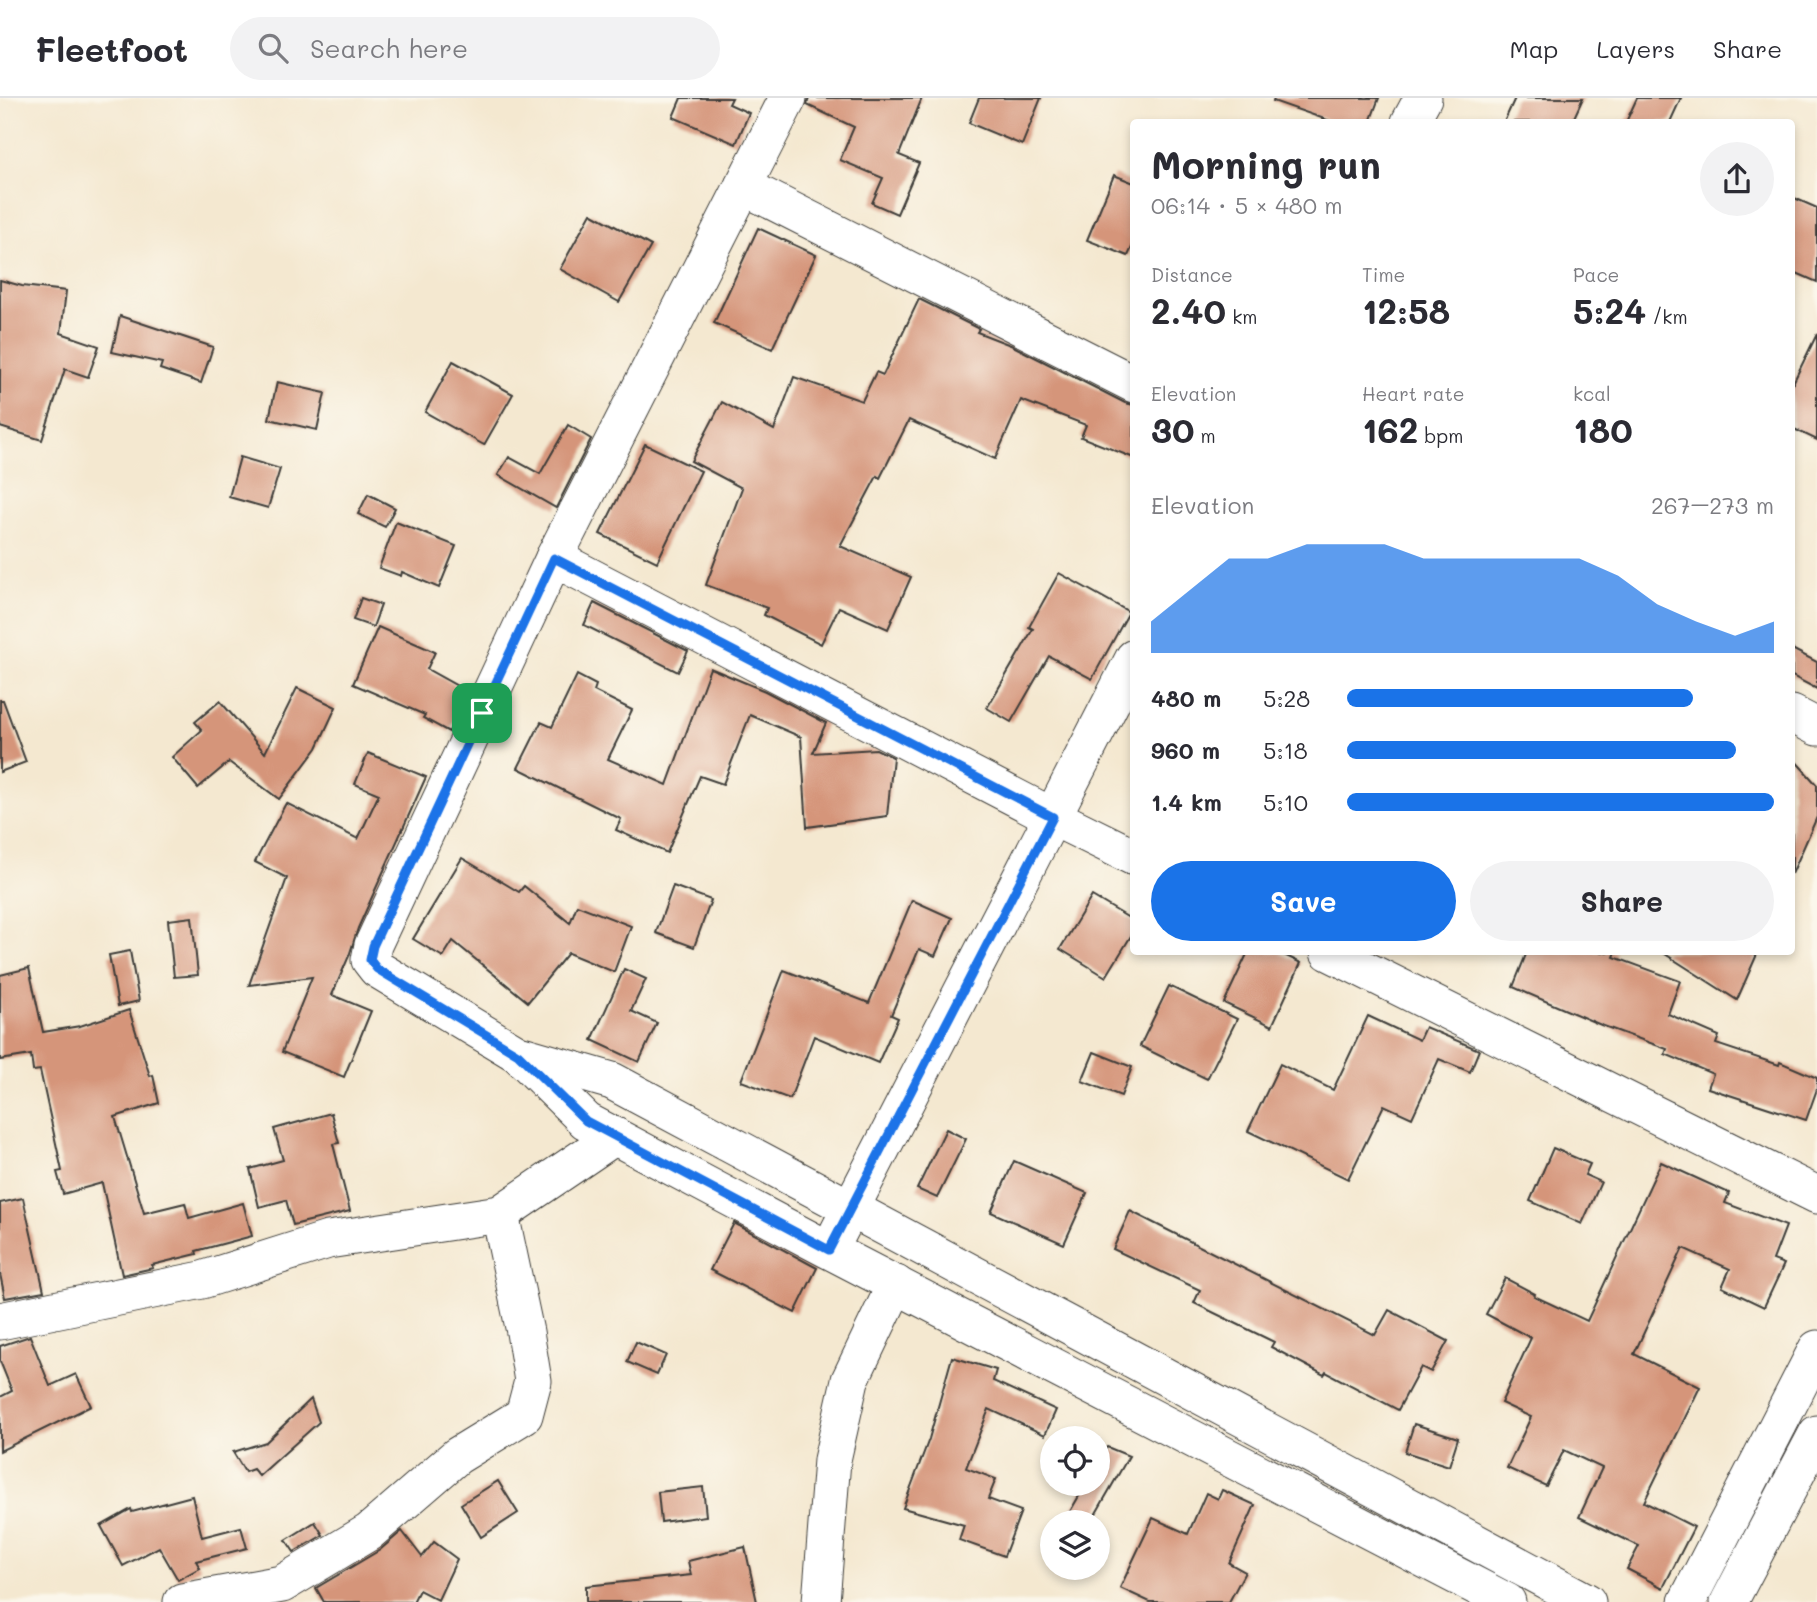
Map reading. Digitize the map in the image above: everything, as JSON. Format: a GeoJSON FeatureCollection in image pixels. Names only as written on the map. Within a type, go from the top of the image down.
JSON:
{"type":"FeatureCollection","features":[{"type":"Feature","properties":{"kind":"street"},"geometry":{"type":"LineString","coordinates":[[788,98],[554,558],[373,946],[370,960],[377,969],[518,1054],[586,1121],[1507,1602]]}},
{"type":"Feature","properties":{"kind":"street"},"geometry":{"type":"LineString","coordinates":[[1412,119],[1423,98]]}},
{"type":"Feature","properties":{"kind":"street"},"geometry":{"type":"LineString","coordinates":[[743,186],[1130,382]]}},
{"type":"Feature","properties":{"kind":"street"},"geometry":{"type":"LineString","coordinates":[[554,558],[1130,855]]}},
{"type":"Feature","properties":{"kind":"street"},"geometry":{"type":"LineString","coordinates":[[829,1250],[1130,666]]}},
{"type":"Feature","properties":{"kind":"street"},"geometry":{"type":"LineString","coordinates":[[1795,716],[1817,727]]}},
{"type":"Feature","properties":{"kind":"street"},"geometry":{"type":"LineString","coordinates":[[1335,955],[1817,1195]]}},
{"type":"Feature","properties":{"kind":"street"},"geometry":{"type":"LineString","coordinates":[[518,1054],[612,1082],[1587,1602]]}},
{"type":"Feature","properties":{"kind":"street"},"geometry":{"type":"LineString","coordinates":[[0,1321],[202,1280],[328,1240],[500,1214],[615,1136]]}},
{"type":"Feature","properties":{"kind":"street"},"geometry":{"type":"LineString","coordinates":[[182,1602],[282,1584],[369,1532],[457,1456],[524,1415],[533,1381],[526,1332],[500,1214]]}},
{"type":"Feature","properties":{"kind":"street"},"geometry":{"type":"LineString","coordinates":[[821,1602],[832,1460],[849,1380],[896,1284]]}},
{"type":"Feature","properties":{"kind":"street"},"geometry":{"type":"LineString","coordinates":[[1687,1602],[1817,1349]]}},
{"type":"Feature","properties":{"kind":"street"},"geometry":{"type":"LineString","coordinates":[[1729,1602],[1817,1434]]}},
{"type":"Feature","properties":{"kind":"building"},"geometry":{"type":"Polygon","coordinates":[[[681,98],[732,98],[729,104],[749,113],[736,144],[673,117],[681,98]]]}},
{"type":"Feature","properties":{"kind":"building"},"geometry":{"type":"Polygon","coordinates":[[[809,98],[922,98],[899,155],[919,163],[897,214],[872,203],[883,178],[840,160],[854,127],[807,105],[809,98]]]}},
{"type":"Feature","properties":{"kind":"building"},"geometry":{"type":"Polygon","coordinates":[[[979,98],[1041,98],[1022,145],[969,123],[979,98]]]}},
{"type":"Feature","properties":{"kind":"building"},"geometry":{"type":"Polygon","coordinates":[[[1274,98],[1379,98],[1371,119],[1324,119],[1273,101],[1274,98]]]}},
{"type":"Feature","properties":{"kind":"building"},"geometry":{"type":"Polygon","coordinates":[[[1515,98],[1583,98],[1573,119],[1505,119],[1515,98]]]}},
{"type":"Feature","properties":{"kind":"building"},"geometry":{"type":"Polygon","coordinates":[[[1637,98],[1681,98],[1671,119],[1627,119],[1637,98]]]}},
{"type":"Feature","properties":{"kind":"building"},"geometry":{"type":"Polygon","coordinates":[[[1114,175],[1130,181],[1128,256],[1087,240],[1114,175]]]}},
{"type":"Feature","properties":{"kind":"building"},"geometry":{"type":"Polygon","coordinates":[[[1795,198],[1817,208],[1817,282],[1795,272],[1795,198]]]}},
{"type":"Feature","properties":{"kind":"building"},"geometry":{"type":"Polygon","coordinates":[[[591,213],[651,246],[619,302],[560,269],[591,213]]]}},
{"type":"Feature","properties":{"kind":"building"},"geometry":{"type":"Polygon","coordinates":[[[758,228],[816,255],[772,349],[714,323],[758,228]]]}},
{"type":"Feature","properties":{"kind":"building"},"geometry":{"type":"Polygon","coordinates":[[[0,280],[22,286],[66,291],[61,333],[99,346],[88,377],[65,369],[42,440],[0,427],[0,280]]]}},
{"type":"Feature","properties":{"kind":"building"},"geometry":{"type":"Polygon","coordinates":[[[919,299],[979,329],[977,332],[1013,346],[1130,404],[1130,456],[1081,437],[1086,425],[1021,400],[995,459],[909,420],[880,478],[877,476],[840,546],[911,577],[888,629],[839,607],[821,644],[764,615],[767,608],[706,585],[742,488],[691,461],[722,402],[774,430],[794,377],[862,401],[876,372],[883,375],[919,299]]]}},
{"type":"Feature","properties":{"kind":"building"},"geometry":{"type":"Polygon","coordinates":[[[120,316],[213,347],[201,383],[160,369],[162,363],[112,352],[120,316]]]}},
{"type":"Feature","properties":{"kind":"building"},"geometry":{"type":"Polygon","coordinates":[[[1817,334],[1817,440],[1795,429],[1795,379],[1817,334]]]}},
{"type":"Feature","properties":{"kind":"building"},"geometry":{"type":"Polygon","coordinates":[[[453,361],[513,394],[484,445],[425,412],[453,361]]]}},
{"type":"Feature","properties":{"kind":"building"},"geometry":{"type":"Polygon","coordinates":[[[277,382],[325,393],[317,430],[269,419],[277,382]]]}},
{"type":"Feature","properties":{"kind":"building"},"geometry":{"type":"Polygon","coordinates":[[[568,425],[591,439],[556,508],[498,475],[509,457],[540,474],[568,425]]]}},
{"type":"Feature","properties":{"kind":"building"},"geometry":{"type":"Polygon","coordinates":[[[645,444],[701,471],[657,562],[600,534],[645,444]]]}},
{"type":"Feature","properties":{"kind":"building"},"geometry":{"type":"Polygon","coordinates":[[[240,457],[280,469],[268,508],[229,497],[240,457]]]}},
{"type":"Feature","properties":{"kind":"building"},"geometry":{"type":"Polygon","coordinates":[[[368,494],[395,508],[385,527],[358,514],[368,494]]]}},
{"type":"Feature","properties":{"kind":"building"},"geometry":{"type":"Polygon","coordinates":[[[396,522],[456,546],[439,588],[402,572],[401,576],[379,568],[396,522]]]}},
{"type":"Feature","properties":{"kind":"building"},"geometry":{"type":"Polygon","coordinates":[[[1059,573],[1129,612],[1092,679],[1049,656],[1011,722],[987,708],[1033,629],[1029,627],[1059,573]]]}},
{"type":"Feature","properties":{"kind":"building"},"geometry":{"type":"Polygon","coordinates":[[[361,598],[381,605],[373,627],[353,620],[361,598]]]}},
{"type":"Feature","properties":{"kind":"building"},"geometry":{"type":"Polygon","coordinates":[[[594,603],[688,651],[678,672],[584,625],[594,603]]]}},
{"type":"Feature","properties":{"kind":"building"},"geometry":{"type":"Polygon","coordinates":[[[378,627],[435,652],[427,669],[468,692],[449,732],[423,718],[425,715],[353,684],[378,627]]]}},
{"type":"Feature","properties":{"kind":"building"},"geometry":{"type":"Polygon","coordinates":[[[1795,651],[1817,662],[1817,689],[1795,678],[1795,651]]]}},
{"type":"Feature","properties":{"kind":"building"},"geometry":{"type":"Polygon","coordinates":[[[710,668],[765,691],[826,723],[813,753],[876,749],[893,757],[887,816],[807,827],[801,737],[750,715],[723,784],[700,776],[667,853],[616,830],[621,819],[518,768],[541,722],[552,727],[577,675],[596,685],[594,691],[632,710],[608,759],[667,785],[710,668]]]}},
{"type":"Feature","properties":{"kind":"building"},"geometry":{"type":"Polygon","coordinates":[[[297,688],[336,707],[317,748],[279,799],[229,762],[198,788],[172,757],[202,730],[195,722],[220,701],[265,753],[297,688]]]}},
{"type":"Feature","properties":{"kind":"building"},"geometry":{"type":"Polygon","coordinates":[[[0,700],[3,700],[26,762],[0,772],[0,700]]]}},
{"type":"Feature","properties":{"kind":"building"},"geometry":{"type":"Polygon","coordinates":[[[368,753],[426,777],[358,928],[332,995],[371,1011],[344,1077],[282,1052],[312,977],[249,985],[287,878],[255,862],[286,803],[358,839],[379,794],[355,784],[368,753]]]}},
{"type":"Feature","properties":{"kind":"building"},"geometry":{"type":"Polygon","coordinates":[[[1795,760],[1817,785],[1817,817],[1795,867],[1795,760]]]}},
{"type":"Feature","properties":{"kind":"building"},"geometry":{"type":"Polygon","coordinates":[[[462,858],[519,892],[524,886],[570,923],[577,905],[631,926],[614,972],[568,953],[528,1002],[453,941],[443,957],[413,939],[462,858]]]}},
{"type":"Feature","properties":{"kind":"building"},"geometry":{"type":"Polygon","coordinates":[[[673,886],[711,900],[694,947],[656,933],[673,886]]]}},
{"type":"Feature","properties":{"kind":"building"},"geometry":{"type":"Polygon","coordinates":[[[1092,896],[1130,919],[1130,938],[1106,977],[1060,949],[1092,896]]]}},
{"type":"Feature","properties":{"kind":"building"},"geometry":{"type":"Polygon","coordinates":[[[912,900],[952,918],[935,956],[919,949],[891,1015],[898,1018],[878,1063],[814,1036],[790,1099],[741,1081],[784,970],[869,1003],[912,900]]]}},
{"type":"Feature","properties":{"kind":"building"},"geometry":{"type":"Polygon","coordinates":[[[192,917],[198,975],[174,977],[168,920],[192,917]]]}},
{"type":"Feature","properties":{"kind":"building"},"geometry":{"type":"Polygon","coordinates":[[[130,951],[139,1001],[118,1006],[109,955],[130,951]]]}},
{"type":"Feature","properties":{"kind":"building"},"geometry":{"type":"Polygon","coordinates":[[[1247,955],[1284,955],[1301,963],[1272,1026],[1224,1003],[1247,955]]]}},
{"type":"Feature","properties":{"kind":"building"},"geometry":{"type":"Polygon","coordinates":[[[1526,955],[1615,955],[1614,957],[1680,981],[1668,1014],[1719,1036],[1716,1044],[1779,1065],[1780,1062],[1817,1078],[1817,1089],[1806,1120],[1708,1088],[1713,1074],[1665,1054],[1667,1049],[1601,1025],[1513,987],[1526,955]]]}},
{"type":"Feature","properties":{"kind":"building"},"geometry":{"type":"Polygon","coordinates":[[[1667,955],[1757,955],[1737,1000],[1667,955]]]}},
{"type":"Feature","properties":{"kind":"building"},"geometry":{"type":"Polygon","coordinates":[[[29,968],[43,1032],[80,1026],[129,1010],[150,1076],[153,1075],[159,1103],[115,1117],[144,1213],[185,1203],[189,1218],[243,1203],[252,1236],[152,1265],[153,1268],[122,1275],[102,1183],[63,1194],[57,1172],[62,1171],[40,1070],[33,1071],[31,1055],[0,1060],[0,975],[29,968]]]}},
{"type":"Feature","properties":{"kind":"building"},"geometry":{"type":"Polygon","coordinates":[[[624,969],[646,979],[631,1011],[657,1023],[639,1062],[592,1040],[624,969]]]}},
{"type":"Feature","properties":{"kind":"building"},"geometry":{"type":"Polygon","coordinates":[[[1169,986],[1237,1019],[1207,1079],[1140,1046],[1169,986]]]}},
{"type":"Feature","properties":{"kind":"building"},"geometry":{"type":"Polygon","coordinates":[[[1368,1016],[1419,1040],[1425,1027],[1479,1050],[1470,1072],[1439,1059],[1412,1118],[1384,1105],[1348,1179],[1248,1131],[1280,1064],[1333,1090],[1368,1016]]]}},
{"type":"Feature","properties":{"kind":"building"},"geometry":{"type":"Polygon","coordinates":[[[1094,1052],[1132,1067],[1121,1096],[1082,1081],[1094,1052]]]}},
{"type":"Feature","properties":{"kind":"building"},"geometry":{"type":"Polygon","coordinates":[[[331,1113],[339,1143],[333,1144],[350,1211],[293,1225],[286,1200],[259,1207],[250,1169],[283,1160],[274,1129],[331,1113]]]}},
{"type":"Feature","properties":{"kind":"building"},"geometry":{"type":"Polygon","coordinates":[[[946,1129],[966,1139],[937,1198],[917,1189],[946,1129]]]}},
{"type":"Feature","properties":{"kind":"building"},"geometry":{"type":"Polygon","coordinates":[[[1553,1148],[1590,1164],[1585,1175],[1601,1182],[1582,1224],[1530,1201],[1553,1148]]]}},
{"type":"Feature","properties":{"kind":"building"},"geometry":{"type":"Polygon","coordinates":[[[1014,1161],[1087,1193],[1064,1244],[991,1212],[1014,1161]]]}},
{"type":"Feature","properties":{"kind":"building"},"geometry":{"type":"Polygon","coordinates":[[[1661,1162],[1729,1193],[1725,1203],[1786,1226],[1773,1260],[1784,1264],[1764,1307],[1722,1287],[1730,1269],[1683,1248],[1634,1354],[1700,1387],[1644,1502],[1694,1527],[1663,1588],[1627,1569],[1639,1546],[1579,1517],[1602,1468],[1564,1450],[1546,1486],[1507,1468],[1531,1417],[1501,1403],[1531,1338],[1486,1314],[1505,1278],[1535,1294],[1534,1296],[1587,1321],[1661,1162]]]}},
{"type":"Feature","properties":{"kind":"building"},"geometry":{"type":"Polygon","coordinates":[[[23,1198],[44,1291],[5,1298],[0,1274],[0,1203],[23,1198]]]}},
{"type":"Feature","properties":{"kind":"building"},"geometry":{"type":"Polygon","coordinates":[[[1130,1211],[1375,1335],[1389,1310],[1448,1341],[1431,1372],[1421,1367],[1398,1410],[1271,1347],[1274,1342],[1194,1303],[1200,1290],[1113,1249],[1130,1211]]]}},
{"type":"Feature","properties":{"kind":"building"},"geometry":{"type":"Polygon","coordinates":[[[734,1223],[817,1268],[795,1313],[710,1270],[734,1223]]]}},
{"type":"Feature","properties":{"kind":"building"},"geometry":{"type":"Polygon","coordinates":[[[30,1336],[50,1386],[76,1374],[91,1406],[0,1451],[0,1397],[12,1391],[0,1361],[0,1346],[30,1336]]]}},
{"type":"Feature","properties":{"kind":"building"},"geometry":{"type":"Polygon","coordinates":[[[636,1342],[666,1355],[657,1375],[627,1362],[636,1342]]]}},
{"type":"Feature","properties":{"kind":"building"},"geometry":{"type":"Polygon","coordinates":[[[952,1357],[996,1370],[993,1381],[1056,1410],[1049,1426],[1040,1426],[1040,1433],[989,1409],[966,1468],[996,1479],[988,1499],[1021,1511],[1004,1556],[959,1540],[964,1525],[903,1508],[929,1439],[952,1357]]]}},
{"type":"Feature","properties":{"kind":"building"},"geometry":{"type":"Polygon","coordinates":[[[311,1399],[319,1422],[259,1476],[253,1469],[245,1472],[233,1452],[266,1442],[311,1399]]]}},
{"type":"Feature","properties":{"kind":"building"},"geometry":{"type":"Polygon","coordinates":[[[1414,1424],[1458,1438],[1449,1466],[1405,1452],[1414,1424]]]}},
{"type":"Feature","properties":{"kind":"building"},"geometry":{"type":"Polygon","coordinates":[[[1110,1448],[1129,1456],[1110,1489],[1110,1448]]]}},
{"type":"Feature","properties":{"kind":"building"},"geometry":{"type":"Polygon","coordinates":[[[498,1481],[518,1513],[481,1537],[461,1504],[498,1481]]]}},
{"type":"Feature","properties":{"kind":"building"},"geometry":{"type":"Polygon","coordinates":[[[703,1487],[706,1516],[661,1522],[658,1492],[703,1487]]]}},
{"type":"Feature","properties":{"kind":"building"},"geometry":{"type":"Polygon","coordinates":[[[1222,1490],[1255,1505],[1229,1563],[1245,1572],[1229,1602],[1150,1602],[1120,1588],[1153,1518],[1188,1534],[1206,1493],[1218,1499],[1222,1490]]]}},
{"type":"Feature","properties":{"kind":"building"},"geometry":{"type":"Polygon","coordinates":[[[192,1496],[202,1537],[241,1527],[247,1548],[196,1561],[200,1568],[178,1580],[159,1547],[123,1566],[101,1526],[131,1509],[132,1512],[192,1496]]]}},
{"type":"Feature","properties":{"kind":"building"},"geometry":{"type":"Polygon","coordinates":[[[1079,1496],[1106,1496],[1098,1510],[1071,1510],[1079,1496]]]}},
{"type":"Feature","properties":{"kind":"building"},"geometry":{"type":"Polygon","coordinates":[[[315,1522],[323,1535],[294,1552],[286,1540],[315,1522]]]}},
{"type":"Feature","properties":{"kind":"building"},"geometry":{"type":"Polygon","coordinates":[[[402,1531],[422,1557],[434,1542],[457,1559],[438,1600],[419,1590],[413,1602],[324,1602],[316,1588],[380,1550],[402,1531]]]}},
{"type":"Feature","properties":{"kind":"building"},"geometry":{"type":"Polygon","coordinates":[[[745,1547],[757,1602],[586,1602],[586,1586],[691,1575],[688,1561],[745,1547]]]}},
{"type":"Feature","properties":{"kind":"route"},"geometry":{"type":"LineString","coordinates":[[554,558],[1053,817],[829,1250],[586,1121],[518,1054],[377,969],[370,960],[373,946],[482,713],[554,558]]}}]}
